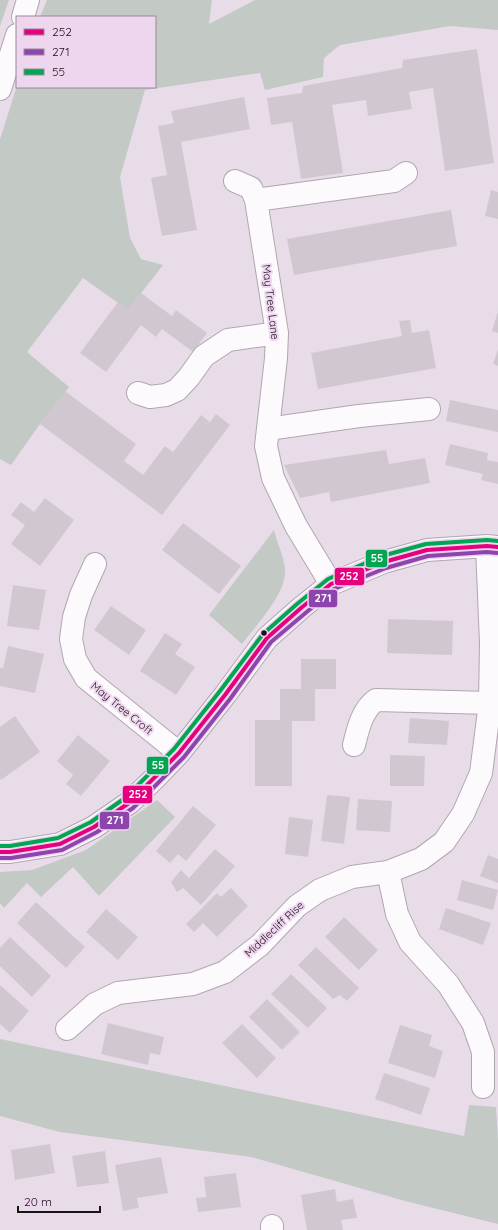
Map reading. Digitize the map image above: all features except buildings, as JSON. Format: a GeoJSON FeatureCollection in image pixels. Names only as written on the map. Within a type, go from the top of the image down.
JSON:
{"type":"FeatureCollection","features":[{"type":"Feature","properties":{"kind":"street"},"geometry":{"type":"LineString","coordinates":[[23,16],[28,0]]}},
{"type":"Feature","properties":{"kind":"street"},"geometry":{"type":"LineString","coordinates":[[0,89],[16,38]]}},
{"type":"Feature","properties":{"kind":"street"},"geometry":{"type":"LineString","coordinates":[[256,200],[394,181],[406,173]]}},
{"type":"Feature","properties":{"kind":"street","name":"May Tree Lane"},"geometry":{"type":"LineString","coordinates":[[236,181],[251,188],[256,200],[277,333],[276,358],[266,446],[273,478],[296,526],[331,584]]}},
{"type":"Feature","properties":{"kind":"street"},"geometry":{"type":"LineString","coordinates":[[138,393],[150,397],[166,395],[177,390],[189,377],[204,356],[228,340],[277,333]]}},
{"type":"Feature","properties":{"kind":"street"},"geometry":{"type":"LineString","coordinates":[[268,429],[359,416],[429,409]]}},
{"type":"Feature","properties":{"kind":"street"},"geometry":{"type":"LineString","coordinates":[[0,852],[10,852],[60,844],[94,827],[128,803],[157,776],[178,753],[225,695],[267,638],[331,584],[384,562],[427,550],[493,546]]}},
{"type":"Feature","properties":{"kind":"street","name":"Middlecliff Rise"},"geometry":{"type":"LineString","coordinates":[[68,1030],[95,1004],[118,993],[193,984],[225,972],[260,945],[297,906],[320,890],[352,877],[388,872],[421,859],[444,842],[489,775],[493,546]]}},
{"type":"Feature","properties":{"kind":"street","name":"May Tree Croft"},"geometry":{"type":"LineString","coordinates":[[95,564],[81,595],[74,616],[71,639],[75,659],[86,678],[178,753]]}},
{"type":"Feature","properties":{"kind":"street"},"geometry":{"type":"LineString","coordinates":[[354,745],[360,724],[366,711],[369,705],[376,700],[490,703]]}},
{"type":"Feature","properties":{"kind":"street"},"geometry":{"type":"LineString","coordinates":[[388,872],[397,914],[410,942],[448,984],[474,1023],[483,1052],[483,1087]]}},
{"type":"Feature","properties":{"kind":"shaded area"},"geometry":{"type":"Polygon","coordinates":[[[0,0],[9,0],[0,26],[0,0]]]}},
{"type":"Feature","properties":{"kind":"shaded area"},"geometry":{"type":"Polygon","coordinates":[[[47,0],[212,0],[209,24],[255,0],[498,0],[498,30],[450,26],[340,45],[324,58],[323,77],[265,90],[260,73],[145,90],[120,177],[130,238],[141,259],[163,265],[128,310],[83,278],[27,352],[69,387],[11,465],[0,459],[0,139],[16,88],[156,88],[156,16],[40,16],[47,0]]]}},
{"type":"Feature","properties":{"kind":"shaded area"},"geometry":{"type":"Polygon","coordinates":[[[274,530],[282,554],[285,569],[284,579],[281,589],[270,609],[242,644],[209,615],[274,530]]]}},
{"type":"Feature","properties":{"kind":"shaded area"},"geometry":{"type":"Polygon","coordinates":[[[157,800],[175,817],[99,896],[73,867],[41,897],[27,883],[4,908],[0,903],[0,872],[32,870],[86,850],[157,800]]]}},
{"type":"Feature","properties":{"kind":"shaded area"},"geometry":{"type":"Polygon","coordinates":[[[0,1039],[464,1136],[469,1105],[496,1107],[498,1141],[498,1224],[405,1201],[251,1157],[60,1132],[0,1116],[0,1039]]]}},
{"type":"Feature","properties":{"kind":"transit line","name":"55"},"geometry":{"type":"LineString","coordinates":[[0,846],[10,846],[58,838],[91,822],[125,798],[174,749],[263,634],[328,579],[382,556],[426,544],[487,540],[498,541]]}},
{"type":"Feature","properties":{"kind":"transit line","name":"252"},"geometry":{"type":"LineString","coordinates":[[0,852],[10,852],[60,844],[94,827],[129,803],[179,753],[225,695],[267,638],[331,584],[384,562],[427,550],[487,546],[498,547]]}},
{"type":"Feature","properties":{"kind":"transit line","name":"271"},"geometry":{"type":"LineString","coordinates":[[0,858],[11,858],[62,850],[97,832],[133,808],[184,757],[230,699],[271,642],[334,589],[386,568],[428,556],[487,552],[497,553]]}}]}
